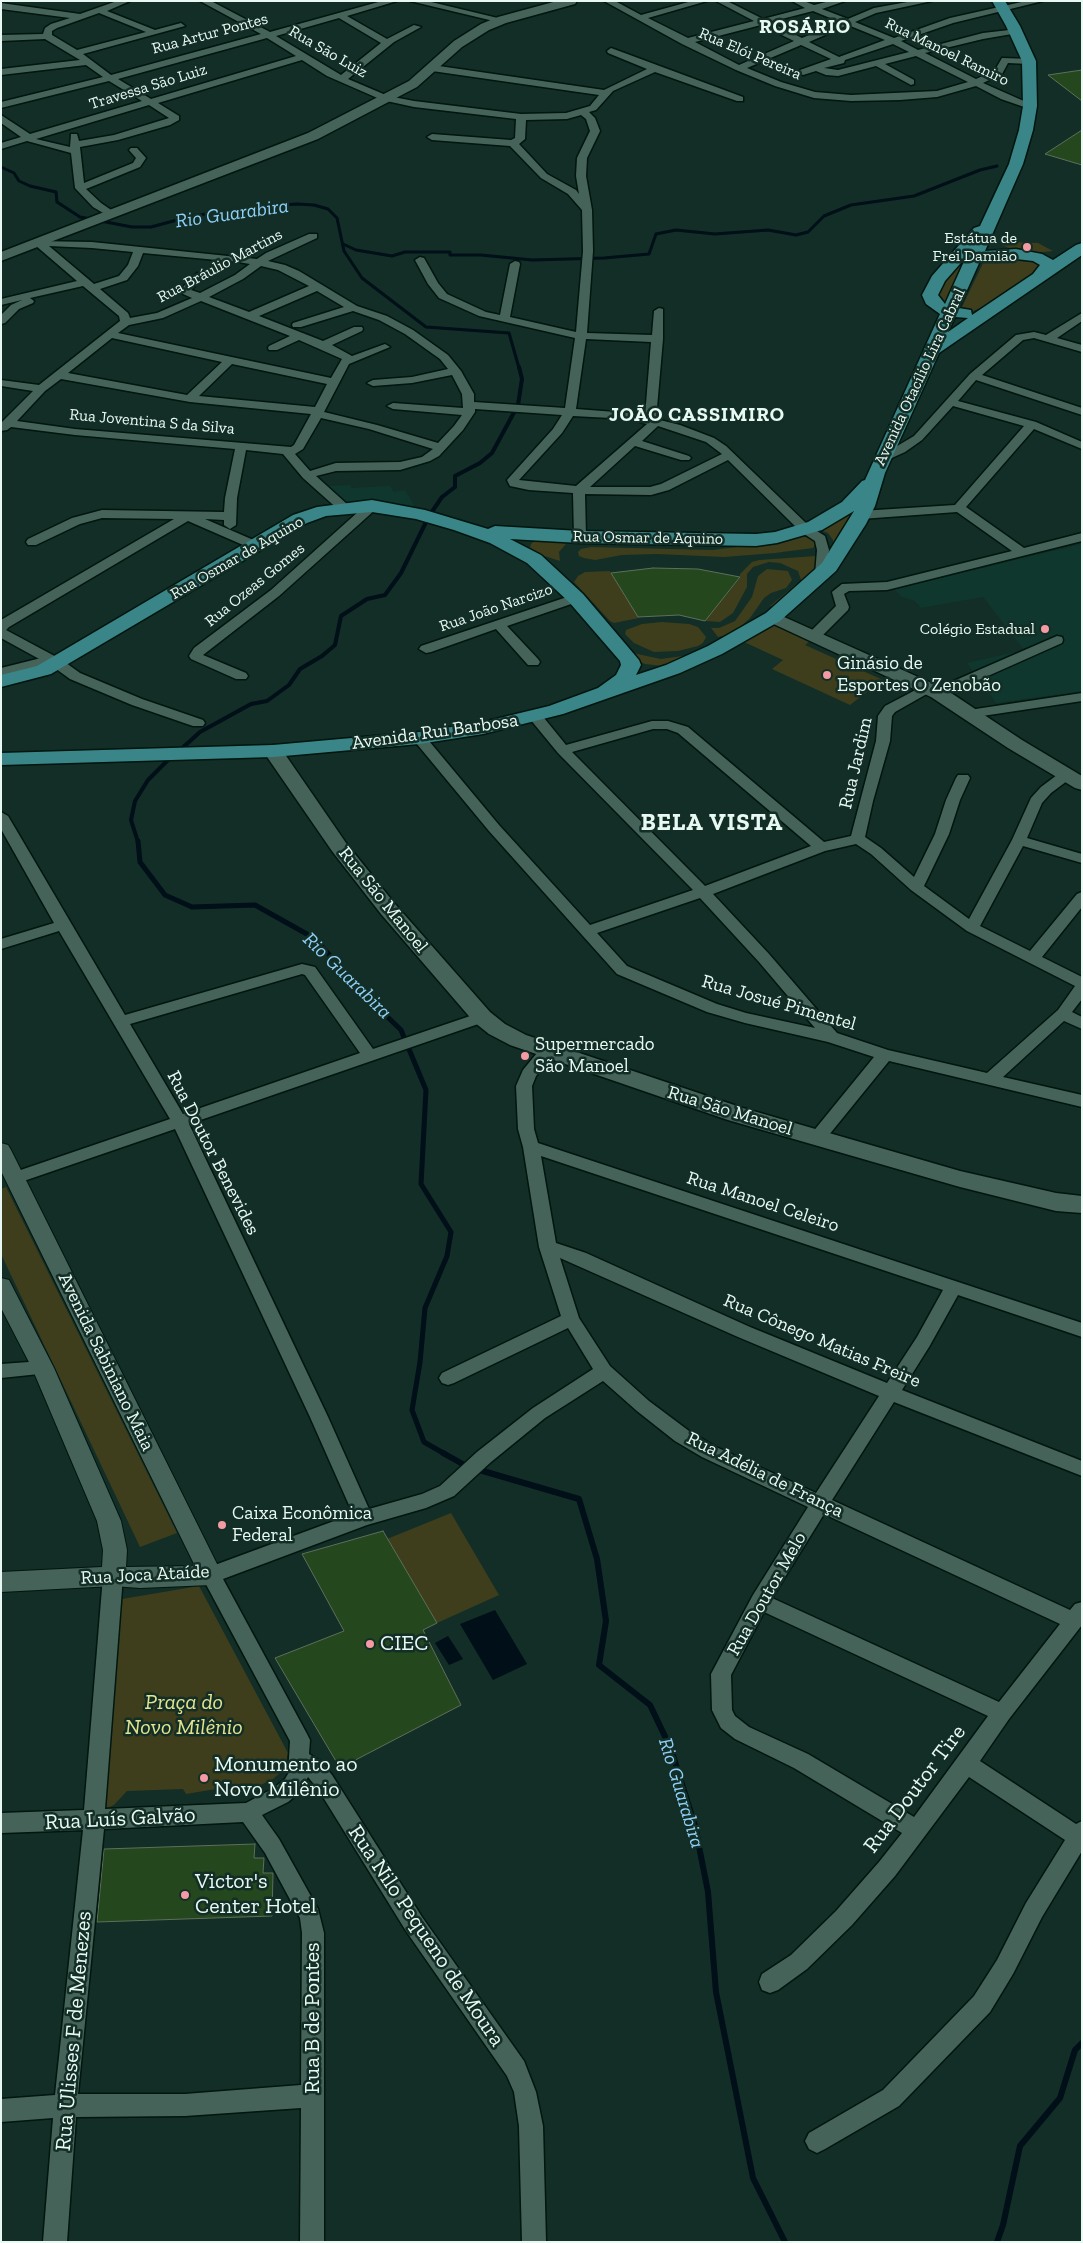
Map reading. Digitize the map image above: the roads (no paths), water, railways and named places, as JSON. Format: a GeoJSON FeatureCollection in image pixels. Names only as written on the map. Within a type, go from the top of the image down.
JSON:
{"type":"FeatureCollection","features":[{"type":"Feature","properties":{"kind":"main road"},"geometry":{"type":"LineString","coordinates":[[1,257],[313,136],[413,84],[470,36],[502,20],[571,1]]}},
{"type":"Feature","properties":{"kind":"main road","name":"Avenida Otacílio Lira Cabral"},"geometry":{"type":"LineString","coordinates":[[861,516],[879,466],[993,219],[1016,164],[1026,130],[1030,106],[1029,61],[1015,31],[1000,6]]}},
{"type":"Feature","properties":{"kind":"main road"},"geometry":{"type":"LineString","coordinates":[[993,219],[993,241],[999,246],[1019,254],[1036,257],[1046,262],[1047,268],[1041,274]]}},
{"type":"Feature","properties":{"kind":"main road"},"geometry":{"type":"LineString","coordinates":[[993,219],[963,248],[930,295],[932,301],[942,310],[949,312],[967,314],[996,306]]}},
{"type":"Feature","properties":{"kind":"main road"},"geometry":{"type":"LineString","coordinates":[[976,256],[1052,254],[1079,251]]}},
{"type":"Feature","properties":{"kind":"main road"},"geometry":{"type":"LineString","coordinates":[[934,349],[1041,274],[1079,251]]}},
{"type":"Feature","properties":{"kind":"main road","name":"Avenida Otacílio Lira Cabral"},"geometry":{"type":"LineString","coordinates":[[805,529],[830,518],[849,506],[860,495],[879,466]]}},
{"type":"Feature","properties":{"kind":"main road","name":"Rua Osmar de Aquino"},"geometry":{"type":"LineString","coordinates":[[1,681],[44,670],[254,545],[300,520],[324,511],[372,506],[418,514],[524,542],[580,537],[756,540],[777,537],[805,529]]}},
{"type":"Feature","properties":{"kind":"main road","name":"Avenida Rui Barbosa"},"geometry":{"type":"LineString","coordinates":[[1,759],[273,751],[419,738],[483,728],[535,716],[597,696],[697,659],[773,617],[821,575],[846,544],[861,516]]}},
{"type":"Feature","properties":{"kind":"main road","name":"Rua Osmar de Aquino"},"geometry":{"type":"LineString","coordinates":[[524,542],[534,558],[576,598],[629,660],[631,666],[624,679],[597,696]]}},
{"type":"Feature","properties":{"kind":"main road"},"geometry":{"type":"LineString","coordinates":[[773,617],[932,690],[1014,744],[1074,779]]}},
{"type":"Feature","properties":{"kind":"main road"},"geometry":{"type":"LineString","coordinates":[[1,674],[41,663],[57,663]]}},
{"type":"Feature","properties":{"kind":"main road","name":"Rua São Manoel"},"geometry":{"type":"LineString","coordinates":[[273,751],[339,847],[394,915],[482,1017],[497,1029],[518,1040],[665,1092],[818,1138],[997,1188],[1056,1202],[1082,1205]]}},
{"type":"Feature","properties":{"kind":"street"},"geometry":{"type":"LineString","coordinates":[[47,36],[46,32],[51,27],[126,1]]}},
{"type":"Feature","properties":{"kind":"street","name":"Rua São Luiz"},"geometry":{"type":"LineString","coordinates":[[204,1],[267,34],[324,71],[385,98],[442,108],[521,117],[550,118],[584,112]]}},
{"type":"Feature","properties":{"kind":"street","name":"Rua Artur Pontes"},"geometry":{"type":"LineString","coordinates":[[1,105],[65,90],[393,1]]}},
{"type":"Feature","properties":{"kind":"street"},"geometry":{"type":"LineString","coordinates":[[414,1],[502,20]]}},
{"type":"Feature","properties":{"kind":"street","name":"Rua Elói Pereira"},"geometry":{"type":"LineString","coordinates":[[608,1],[684,42],[739,68],[799,91],[832,97],[919,96],[955,91],[976,84],[998,72],[1005,60],[1029,61]]}},
{"type":"Feature","properties":{"kind":"street"},"geometry":{"type":"LineString","coordinates":[[639,18],[703,1]]}},
{"type":"Feature","properties":{"kind":"street"},"geometry":{"type":"LineString","coordinates":[[720,1],[800,42],[857,68]]}},
{"type":"Feature","properties":{"kind":"street","name":"Rua Manoel Ramiro"},"geometry":{"type":"LineString","coordinates":[[796,1],[814,10],[892,40],[976,84],[1012,101],[1030,106]]}},
{"type":"Feature","properties":{"kind":"street"},"geometry":{"type":"LineString","coordinates":[[684,42],[814,10],[841,1]]}},
{"type":"Feature","properties":{"kind":"street"},"geometry":{"type":"LineString","coordinates":[[739,68],[883,8],[928,1]]}},
{"type":"Feature","properties":{"kind":"street"},"geometry":{"type":"LineString","coordinates":[[803,72],[950,21],[1000,6],[1039,1]]}},
{"type":"Feature","properties":{"kind":"street"},"geometry":{"type":"LineString","coordinates":[[1,6],[18,4],[80,17]]}},
{"type":"Feature","properties":{"kind":"street"},"geometry":{"type":"LineString","coordinates":[[98,10],[155,33]]}},
{"type":"Feature","properties":{"kind":"street"},"geometry":{"type":"LineString","coordinates":[[340,15],[387,44]]}},
{"type":"Feature","properties":{"kind":"street"},"geometry":{"type":"LineString","coordinates":[[76,52],[181,26]]}},
{"type":"Feature","properties":{"kind":"street"},"geometry":{"type":"LineString","coordinates":[[342,79],[402,32],[417,27]]}},
{"type":"Feature","properties":{"kind":"street"},"geometry":{"type":"LineString","coordinates":[[816,67],[826,72],[834,73],[983,36],[1015,31]]}},
{"type":"Feature","properties":{"kind":"street"},"geometry":{"type":"LineString","coordinates":[[1,38],[47,36],[76,52],[110,78],[150,101],[175,120],[75,148],[53,147],[27,138],[1,118]]}},
{"type":"Feature","properties":{"kind":"street"},"geometry":{"type":"LineString","coordinates":[[611,51],[740,99]]}},
{"type":"Feature","properties":{"kind":"street","name":"Travessa São Luiz"},"geometry":{"type":"LineString","coordinates":[[1,146],[303,57]]}},
{"type":"Feature","properties":{"kind":"street"},"geometry":{"type":"LineString","coordinates":[[1,72],[88,62]]}},
{"type":"Feature","properties":{"kind":"street"},"geometry":{"type":"LineString","coordinates":[[877,63],[911,82]]}},
{"type":"Feature","properties":{"kind":"street"},"geometry":{"type":"LineString","coordinates":[[432,68],[606,93]]}},
{"type":"Feature","properties":{"kind":"street"},"geometry":{"type":"LineString","coordinates":[[656,69],[619,84],[606,93],[593,108],[584,112],[590,118],[595,131],[582,158],[581,176],[587,210],[588,252],[581,336],[570,411],[558,431],[513,480],[514,483],[519,485],[579,490],[658,490],[730,455]]}},
{"type":"Feature","properties":{"kind":"street","name":"Rua Artur Pontes"},"geometry":{"type":"LineString","coordinates":[[1,111],[65,90]]}},
{"type":"Feature","properties":{"kind":"street"},"geometry":{"type":"LineString","coordinates":[[432,137],[513,143],[520,139],[521,117]]}},
{"type":"Feature","properties":{"kind":"street"},"geometry":{"type":"LineString","coordinates":[[72,125],[80,188],[108,215]]}},
{"type":"Feature","properties":{"kind":"street"},"geometry":{"type":"LineString","coordinates":[[513,143],[544,176],[572,192],[587,210]]}},
{"type":"Feature","properties":{"kind":"street"},"geometry":{"type":"LineString","coordinates":[[80,188],[137,165],[141,158],[134,150]]}},
{"type":"Feature","properties":{"kind":"street","name":"Rua Bráulio Martins"},"geometry":{"type":"LineString","coordinates":[[126,322],[159,316],[178,309],[239,277],[270,255],[313,236]]}},
{"type":"Feature","properties":{"kind":"street"},"geometry":{"type":"LineString","coordinates":[[39,243],[92,245],[260,262],[295,273],[352,308],[388,320],[409,332],[444,357],[455,371],[465,389],[469,408],[459,428],[440,448],[426,459],[412,464],[375,468],[336,467],[307,475]]}},
{"type":"Feature","properties":{"kind":"street"},"geometry":{"type":"LineString","coordinates":[[4,426],[41,389],[126,322],[124,315],[39,243]]}},
{"type":"Feature","properties":{"kind":"street"},"geometry":{"type":"LineString","coordinates":[[1,302],[62,287],[89,285],[123,278],[133,266],[139,251]]}},
{"type":"Feature","properties":{"kind":"street"},"geometry":{"type":"LineString","coordinates":[[420,260],[432,284],[443,296],[466,309],[504,320],[581,336],[658,340]]}},
{"type":"Feature","properties":{"kind":"street"},"geometry":{"type":"LineString","coordinates":[[504,320],[514,264]]}},
{"type":"Feature","properties":{"kind":"street"},"geometry":{"type":"LineString","coordinates":[[201,275],[185,290],[250,316],[298,330],[350,359]]}},
{"type":"Feature","properties":{"kind":"street"},"geometry":{"type":"LineString","coordinates":[[250,316],[318,286]]}},
{"type":"Feature","properties":{"kind":"street"},"geometry":{"type":"LineString","coordinates":[[1,321],[15,307],[62,287]]}},
{"type":"Feature","properties":{"kind":"street"},"geometry":{"type":"LineString","coordinates":[[274,348],[298,330],[352,308]]}},
{"type":"Feature","properties":{"kind":"street"},"geometry":{"type":"LineString","coordinates":[[580,537],[579,490],[633,442],[653,421],[659,311]]}},
{"type":"Feature","properties":{"kind":"street"},"geometry":{"type":"LineString","coordinates":[[1048,339],[1082,316]]}},
{"type":"Feature","properties":{"kind":"street"},"geometry":{"type":"LineString","coordinates":[[323,345],[358,329]]}},
{"type":"Feature","properties":{"kind":"street"},"geometry":{"type":"LineString","coordinates":[[111,335],[334,382]]}},
{"type":"Feature","properties":{"kind":"street"},"geometry":{"type":"LineString","coordinates":[[879,466],[918,438],[974,376],[1020,337],[1034,335],[1082,349]]}},
{"type":"Feature","properties":{"kind":"street"},"geometry":{"type":"LineString","coordinates":[[344,508],[307,475],[290,450],[299,447],[342,366],[350,359],[385,347]]}},
{"type":"Feature","properties":{"kind":"street"},"geometry":{"type":"LineString","coordinates":[[190,399],[228,361]]}},
{"type":"Feature","properties":{"kind":"street"},"geometry":{"type":"LineString","coordinates":[[373,383],[412,380],[455,371]]}},
{"type":"Feature","properties":{"kind":"street"},"geometry":{"type":"LineString","coordinates":[[58,375],[190,399],[316,412],[440,448]]}},
{"type":"Feature","properties":{"kind":"street"},"geometry":{"type":"LineString","coordinates":[[974,376],[1082,412]]}},
{"type":"Feature","properties":{"kind":"street"},"geometry":{"type":"LineString","coordinates":[[1,383],[41,389]]}},
{"type":"Feature","properties":{"kind":"street"},"geometry":{"type":"LineString","coordinates":[[949,402],[1032,424],[1082,446]]}},
{"type":"Feature","properties":{"kind":"street"},"geometry":{"type":"LineString","coordinates":[[393,406],[504,407],[622,415],[653,421],[710,440],[730,455],[805,529],[820,539],[823,550],[821,575]]}},
{"type":"Feature","properties":{"kind":"street"},"geometry":{"type":"LineString","coordinates":[[960,508],[1032,424]]}},
{"type":"Feature","properties":{"kind":"street","name":"Rua Joventina S da Silva"},"geometry":{"type":"LineString","coordinates":[[4,426],[290,450]]}},
{"type":"Feature","properties":{"kind":"street"},"geometry":{"type":"LineString","coordinates":[[633,442],[685,458]]}},
{"type":"Feature","properties":{"kind":"street"},"geometry":{"type":"LineString","coordinates":[[232,535],[229,516],[241,447]]}},
{"type":"Feature","properties":{"kind":"street","name":"Rua Ozeas Gomes"},"geometry":{"type":"LineString","coordinates":[[241,676],[199,659],[196,656],[199,651],[275,593],[372,506]]}},
{"type":"Feature","properties":{"kind":"street"},"geometry":{"type":"LineString","coordinates":[[861,516],[960,508],[1022,551]]}},
{"type":"Feature","properties":{"kind":"street"},"geometry":{"type":"LineString","coordinates":[[32,542],[90,516],[134,514],[229,516]]}},
{"type":"Feature","properties":{"kind":"street"},"geometry":{"type":"LineString","coordinates":[[187,516],[254,545]]}},
{"type":"Feature","properties":{"kind":"street"},"geometry":{"type":"LineString","coordinates":[[187,516],[4,624],[1,631],[57,663],[75,676],[137,702],[198,723]]}},
{"type":"Feature","properties":{"kind":"street"},"geometry":{"type":"LineString","coordinates":[[814,636],[843,607],[838,592],[846,587],[887,586],[1082,537]]}},
{"type":"Feature","properties":{"kind":"street","name":"Rua João Narcizo"},"geometry":{"type":"LineString","coordinates":[[426,649],[576,598]]}},
{"type":"Feature","properties":{"kind":"street"},"geometry":{"type":"LineString","coordinates":[[500,625],[533,662]]}},
{"type":"Feature","properties":{"kind":"street"},"geometry":{"type":"LineString","coordinates":[[932,690],[1056,640]]}},
{"type":"Feature","properties":{"kind":"street","name":"Rua Jardim"},"geometry":{"type":"LineString","coordinates":[[858,838],[883,741],[884,716],[890,709],[932,690]]}},
{"type":"Feature","properties":{"kind":"street"},"geometry":{"type":"LineString","coordinates":[[969,714],[1082,698]]}},
{"type":"Feature","properties":{"kind":"street"},"geometry":{"type":"LineString","coordinates":[[535,716],[563,750],[703,892],[764,958],[830,1037]]}},
{"type":"Feature","properties":{"kind":"street"},"geometry":{"type":"LineString","coordinates":[[563,750],[652,725],[668,724],[683,730],[821,848]]}},
{"type":"Feature","properties":{"kind":"street","name":"Rua Josué Pimentel"},"geometry":{"type":"LineString","coordinates":[[419,738],[494,828],[622,970],[712,1008],[745,1018],[830,1037],[885,1055],[1082,1101]]}},
{"type":"Feature","properties":{"kind":"street"},"geometry":{"type":"LineString","coordinates":[[916,887],[942,834],[953,800],[963,778]]}},
{"type":"Feature","properties":{"kind":"street"},"geometry":{"type":"LineString","coordinates":[[972,928],[1019,840],[1036,801],[1046,790],[1074,779]]}},
{"type":"Feature","properties":{"kind":"street","name":"Rua Doutor Benevides"},"geometry":{"type":"LineString","coordinates":[[2,817],[60,921],[179,1121],[315,1408],[364,1518]]}},
{"type":"Feature","properties":{"kind":"street"},"geometry":{"type":"LineString","coordinates":[[586,932],[703,892],[821,848],[858,838],[876,851],[916,887],[972,928],[1082,983]]}},
{"type":"Feature","properties":{"kind":"street"},"geometry":{"type":"LineString","coordinates":[[1019,840],[1082,859]]}},
{"type":"Feature","properties":{"kind":"street"},"geometry":{"type":"LineString","coordinates":[[1033,958],[1082,897]]}},
{"type":"Feature","properties":{"kind":"street"},"geometry":{"type":"LineString","coordinates":[[1,934],[60,921]]}},
{"type":"Feature","properties":{"kind":"street"},"geometry":{"type":"LineString","coordinates":[[1,944],[60,921]]}},
{"type":"Feature","properties":{"kind":"street"},"geometry":{"type":"LineString","coordinates":[[121,1021],[302,969],[310,971],[368,1055]]}},
{"type":"Feature","properties":{"kind":"street"},"geometry":{"type":"LineString","coordinates":[[989,1080],[1064,1014],[1082,988]]}},
{"type":"Feature","properties":{"kind":"street"},"geometry":{"type":"LineString","coordinates":[[1064,1014],[1082,1024]]}},
{"type":"Feature","properties":{"kind":"street"},"geometry":{"type":"LineString","coordinates":[[14,1178],[482,1017]]}},
{"type":"Feature","properties":{"kind":"street"},"geometry":{"type":"LineString","coordinates":[[531,1147],[526,1128],[524,1086],[529,1074],[548,1051]]}},
{"type":"Feature","properties":{"kind":"street"},"geometry":{"type":"LineString","coordinates":[[818,1138],[885,1055]]}},
{"type":"Feature","properties":{"kind":"street","name":"Rua Adélia de França"},"geometry":{"type":"LineString","coordinates":[[531,1147],[548,1247],[571,1319],[604,1372],[643,1406],[682,1436],[709,1452],[1078,1616]]}},
{"type":"Feature","properties":{"kind":"street","name":"Rua Manoel Celeiro"},"geometry":{"type":"LineString","coordinates":[[531,1147],[1082,1330]]}},
{"type":"Feature","properties":{"kind":"street","name":"Avenida Sabiniano Maia"},"geometry":{"type":"LineString","coordinates":[[1,1150],[211,1575]]}},
{"type":"Feature","properties":{"kind":"street","name":"Rua Cônego Matias Freire"},"geometry":{"type":"LineString","coordinates":[[548,1247],[580,1258],[744,1332],[1082,1469]]}},
{"type":"Feature","properties":{"kind":"street"},"geometry":{"type":"LineString","coordinates":[[1,1286],[43,1368],[109,1522],[115,1550],[94,1820]]}},
{"type":"Feature","properties":{"kind":"street","name":"Rua Doutor Melo"},"geometry":{"type":"LineString","coordinates":[[916,1830],[826,1775],[742,1733],[728,1722],[722,1710],[721,1674],[760,1602],[822,1503],[846,1460],[924,1342],[953,1288]]}},
{"type":"Feature","properties":{"kind":"street"},"geometry":{"type":"LineString","coordinates":[[448,1378],[571,1319]]}},
{"type":"Feature","properties":{"kind":"street"},"geometry":{"type":"LineString","coordinates":[[1,1371],[43,1368]]}},
{"type":"Feature","properties":{"kind":"street","name":"Rua Joca Ataíde"},"geometry":{"type":"LineString","coordinates":[[1,1582],[113,1576],[140,1578],[211,1575],[364,1518],[426,1500],[447,1491],[484,1457],[539,1414],[604,1372]]}},
{"type":"Feature","properties":{"kind":"street"},"geometry":{"type":"LineString","coordinates":[[211,1575],[300,1740],[300,1759]]}},
{"type":"Feature","properties":{"kind":"street"},"geometry":{"type":"LineString","coordinates":[[760,1602],[1002,1713]]}},
{"type":"Feature","properties":{"kind":"street","name":"Rua Doutor Tire"},"geometry":{"type":"LineString","coordinates":[[770,1982],[799,1962],[844,1918],[887,1869],[967,1764],[1002,1713],[1078,1616]]}},
{"type":"Feature","properties":{"kind":"street","name":"Rua Luís Galvão"},"geometry":{"type":"LineString","coordinates":[[1,1824],[248,1812],[281,1795],[292,1786],[298,1775],[300,1759]]}},
{"type":"Feature","properties":{"kind":"street","name":"Rua Nilo Pequeno de Moura"},"geometry":{"type":"LineString","coordinates":[[300,1759],[313,1768],[325,1782],[414,1924],[516,2069],[525,2092],[531,2126],[534,2242]]}},
{"type":"Feature","properties":{"kind":"street"},"geometry":{"type":"LineString","coordinates":[[818,2141],[891,2098],[982,2004],[1005,1967],[1034,1910],[1079,1834],[967,1764]]}},
{"type":"Feature","properties":{"kind":"street","name":"Rua B de Pontes"},"geometry":{"type":"LineString","coordinates":[[248,1812],[272,1846],[310,1916],[313,1933],[312,2242]]}},
{"type":"Feature","properties":{"kind":"street","name":"Rua Ulisses F de Menezes"},"geometry":{"type":"LineString","coordinates":[[55,2242],[66,2106],[94,1820]]}},
{"type":"Feature","properties":{"kind":"street"},"geometry":{"type":"LineString","coordinates":[[1,2111],[66,2106],[185,2105],[312,2096]]}},
{"type":"Feature","properties":{"kind":"waterway"},"geometry":{"type":"LineString","coordinates":[[343,244],[356,250],[392,256],[405,252],[450,252],[450,255],[481,255],[532,260],[604,258],[649,254],[656,234],[676,230],[715,234],[768,230],[796,235],[808,232],[824,216],[851,205],[914,196],[980,170],[997,166]]}},
{"type":"Feature","properties":{"kind":"waterway","name":"Rio Guarabira"},"geometry":{"type":"LineString","coordinates":[[1,167],[14,173],[19,181],[30,186],[56,192],[57,202],[80,217],[132,227],[151,227],[192,216],[269,206],[297,204],[314,205],[328,209],[337,218],[344,251],[362,278],[426,327],[509,333],[519,368]]}},
{"type":"Feature","properties":{"kind":"waterway","name":"Rio Guarabira"},"geometry":{"type":"LineString","coordinates":[[179,751],[200,732],[251,704],[267,701],[289,685],[300,669],[322,656],[335,645],[341,616],[367,599],[385,595],[401,573],[429,516],[442,497],[455,487],[455,476],[480,463],[492,453],[518,405],[522,379],[519,367]]}},
{"type":"Feature","properties":{"kind":"waterway","name":"Rio Guarabira"},"geometry":{"type":"LineString","coordinates":[[138,842],[131,820],[135,801],[148,780],[172,756]]}},
{"type":"Feature","properties":{"kind":"waterway","name":"Rio Guarabira"},"geometry":{"type":"LineString","coordinates":[[138,841],[140,862],[165,895],[192,907],[255,905],[314,938],[370,1000],[401,1030],[426,1090],[421,1184],[451,1232],[447,1256],[425,1308],[420,1362],[412,1410],[424,1442],[445,1454]]}},
{"type":"Feature","properties":{"kind":"waterway","name":"Rio Guarabira"},"geometry":{"type":"LineString","coordinates":[[443,1453],[468,1467]]}},
{"type":"Feature","properties":{"kind":"waterway","name":"Rio Guarabira"},"geometry":{"type":"LineString","coordinates":[[476,1469],[579,1499],[597,1559],[606,1621],[599,1665],[650,1705],[671,1749],[695,1826],[708,1892],[716,1992],[753,2178],[785,2242]]}},
{"type":"Feature","properties":{"kind":"waterway","name":"Rio Guarabira"},"geometry":{"type":"LineString","coordinates":[[997,2242],[1003,2225],[1020,2146],[1060,2098],[1075,2050],[1082,2043]]}},
{"type":"Feature","properties":{"kind":"place","name":"Estátua de Frei Damião"},"geometry":{"type":"Point","coordinates":[1027,247]}},
{"type":"Feature","properties":{"kind":"place","name":"Colégio Estadual"},"geometry":{"type":"Point","coordinates":[1045,629]}},
{"type":"Feature","properties":{"kind":"place","name":"Ginásio de Esportes O Zenobão"},"geometry":{"type":"Point","coordinates":[827,675]}},
{"type":"Feature","properties":{"kind":"place","name":"Supermercado São Manoel"},"geometry":{"type":"Point","coordinates":[525,1056]}},
{"type":"Feature","properties":{"kind":"place","name":"Caixa Econômica Federal"},"geometry":{"type":"Point","coordinates":[222,1525]}},
{"type":"Feature","properties":{"kind":"place","name":"CIEC"},"geometry":{"type":"Point","coordinates":[370,1644]}},
{"type":"Feature","properties":{"kind":"place","name":"Monumento ao Novo Milênio"},"geometry":{"type":"Point","coordinates":[204,1778]}},
{"type":"Feature","properties":{"kind":"place","name":"Victor's Center Hotel"},"geometry":{"type":"Point","coordinates":[185,1895]}},
{"type":"Feature","properties":{"kind":"district","name":"ROSÁRIO"},"geometry":{"type":"Point","coordinates":[805,27]}},
{"type":"Feature","properties":{"kind":"district","name":"JOÃO CASSIMIRO"},"geometry":{"type":"Point","coordinates":[697,415]}},
{"type":"Feature","properties":{"kind":"district","name":"BELA VISTA"},"geometry":{"type":"Point","coordinates":[712,823]}},
{"type":"Feature","properties":{"kind":"park label","name":"Praça do Novo Milênio"},"geometry":{"type":"Point","coordinates":[184,1716]}}]}
